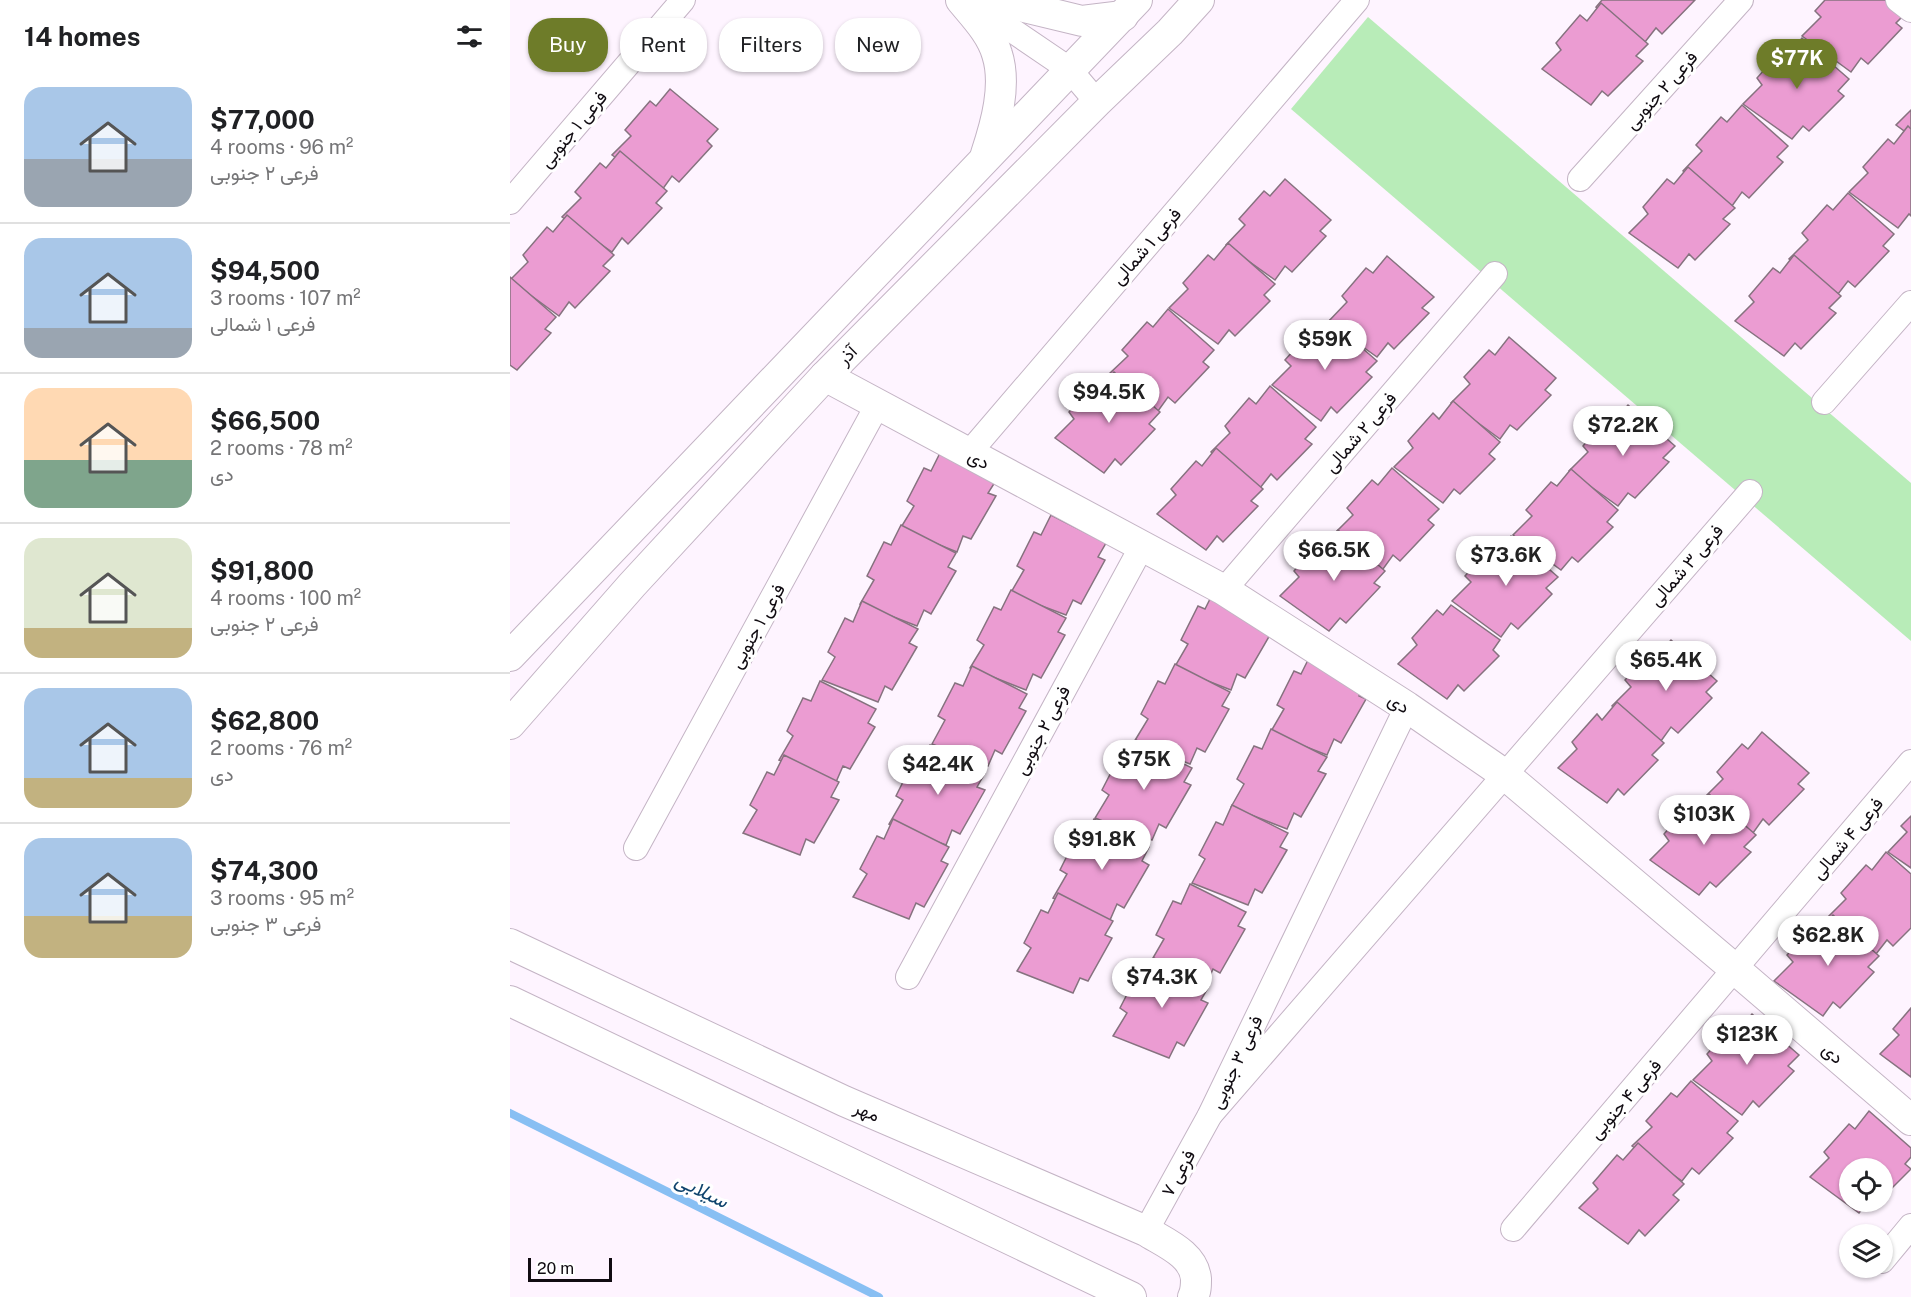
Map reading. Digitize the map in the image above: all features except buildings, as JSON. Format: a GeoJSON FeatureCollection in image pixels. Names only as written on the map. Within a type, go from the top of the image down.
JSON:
{"type":"FeatureCollection","features":[{"type":"Feature","properties":{"kind":"street","name":"فرعی ۱ جنوبی"},"geometry":{"type":"LineString","coordinates":[[510,202],[683,0]]}},
{"type":"Feature","properties":{"kind":"street"},"geometry":{"type":"LineString","coordinates":[[961,0],[984,28],[997,54],[1001,89],[997,120],[985,160]]}},
{"type":"Feature","properties":{"kind":"street"},"geometry":{"type":"LineString","coordinates":[[968,0],[1069,69],[1097,102]]}},
{"type":"Feature","properties":{"kind":"street"},"geometry":{"type":"LineString","coordinates":[[996,0],[1082,21],[1130,8]]}},
{"type":"Feature","properties":{"kind":"street","name":"آذر"},"geometry":{"type":"LineString","coordinates":[[510,724],[633,585],[825,376],[1097,102],[1170,32],[1199,0]]}},
{"type":"Feature","properties":{"kind":"street","name":"فرعی ۱ شمالی"},"geometry":{"type":"LineString","coordinates":[[969,453],[1357,0]]}},
{"type":"Feature","properties":{"kind":"street","name":"فرعی ۲ جنوبی"},"geometry":{"type":"LineString","coordinates":[[1580,179],[1741,0]]}},
{"type":"Feature","properties":{"kind":"street"},"geometry":{"type":"LineString","coordinates":[[1898,0],[1911,10]]}},
{"type":"Feature","properties":{"kind":"street","name":"آذر"},"geometry":{"type":"LineString","coordinates":[[510,656],[985,160],[1069,69],[1130,8]]}},
{"type":"Feature","properties":{"kind":"street","name":"فرعی ۲ شمالی"},"geometry":{"type":"LineString","coordinates":[[1224,590],[1495,274]]}},
{"type":"Feature","properties":{"kind":"street"},"geometry":{"type":"LineString","coordinates":[[1824,402],[1911,303]]}},
{"type":"Feature","properties":{"kind":"street","name":"دی"},"geometry":{"type":"LineString","coordinates":[[825,376],[1224,590],[1407,707],[1504,774],[1911,1120]]}},
{"type":"Feature","properties":{"kind":"street","name":"فرعی ۱ جنوبی"},"geometry":{"type":"LineString","coordinates":[[636,848],[878,404]]}},
{"type":"Feature","properties":{"kind":"street","name":"فرعی ۳ شمالی"},"geometry":{"type":"LineString","coordinates":[[1504,774],[1750,492]]}},
{"type":"Feature","properties":{"kind":"street","name":"فرعی ۲ جنوبی"},"geometry":{"type":"LineString","coordinates":[[908,977],[1142,546]]}},
{"type":"Feature","properties":{"kind":"street","name":"فرعی ۳ جنوبی"},"geometry":{"type":"LineString","coordinates":[[1210,1115],[1407,707]]}},
{"type":"Feature","properties":{"kind":"street","name":"فرعی ۴ شمالی"},"geometry":{"type":"LineString","coordinates":[[1736,970],[1911,762]]}},
{"type":"Feature","properties":{"kind":"street","name":"فرعی ۳ جنوبی"},"geometry":{"type":"LineString","coordinates":[[1210,1115],[1504,774]]}},
{"type":"Feature","properties":{"kind":"street","name":"مهر"},"geometry":{"type":"LineString","coordinates":[[510,944],[844,1101],[1146,1231],[1184,1255],[1191,1264],[1196,1283],[1196,1293],[1193,1297]]}},
{"type":"Feature","properties":{"kind":"street","name":"فرعی ۴ جنوبی"},"geometry":{"type":"LineString","coordinates":[[1513,1229],[1736,970]]}},
{"type":"Feature","properties":{"kind":"street"},"geometry":{"type":"LineString","coordinates":[[510,1001],[1131,1297]]}},
{"type":"Feature","properties":{"kind":"street","name":"فرعی ۷"},"geometry":{"type":"LineString","coordinates":[[1146,1231],[1210,1115]]}},
{"type":"Feature","properties":{"kind":"street"},"geometry":{"type":"LineString","coordinates":[[1893,1248],[1911,1226]]}},
{"type":"Feature","properties":{"kind":"green space"},"geometry":{"type":"Polygon","coordinates":[[[1368,17],[1911,483],[1911,641],[1291,109],[1368,17]]]}},
{"type":"Feature","properties":{"kind":"waterway","name":"سیلابی"},"geometry":{"type":"LineString","coordinates":[[510,1113],[879,1297]]}}]}
